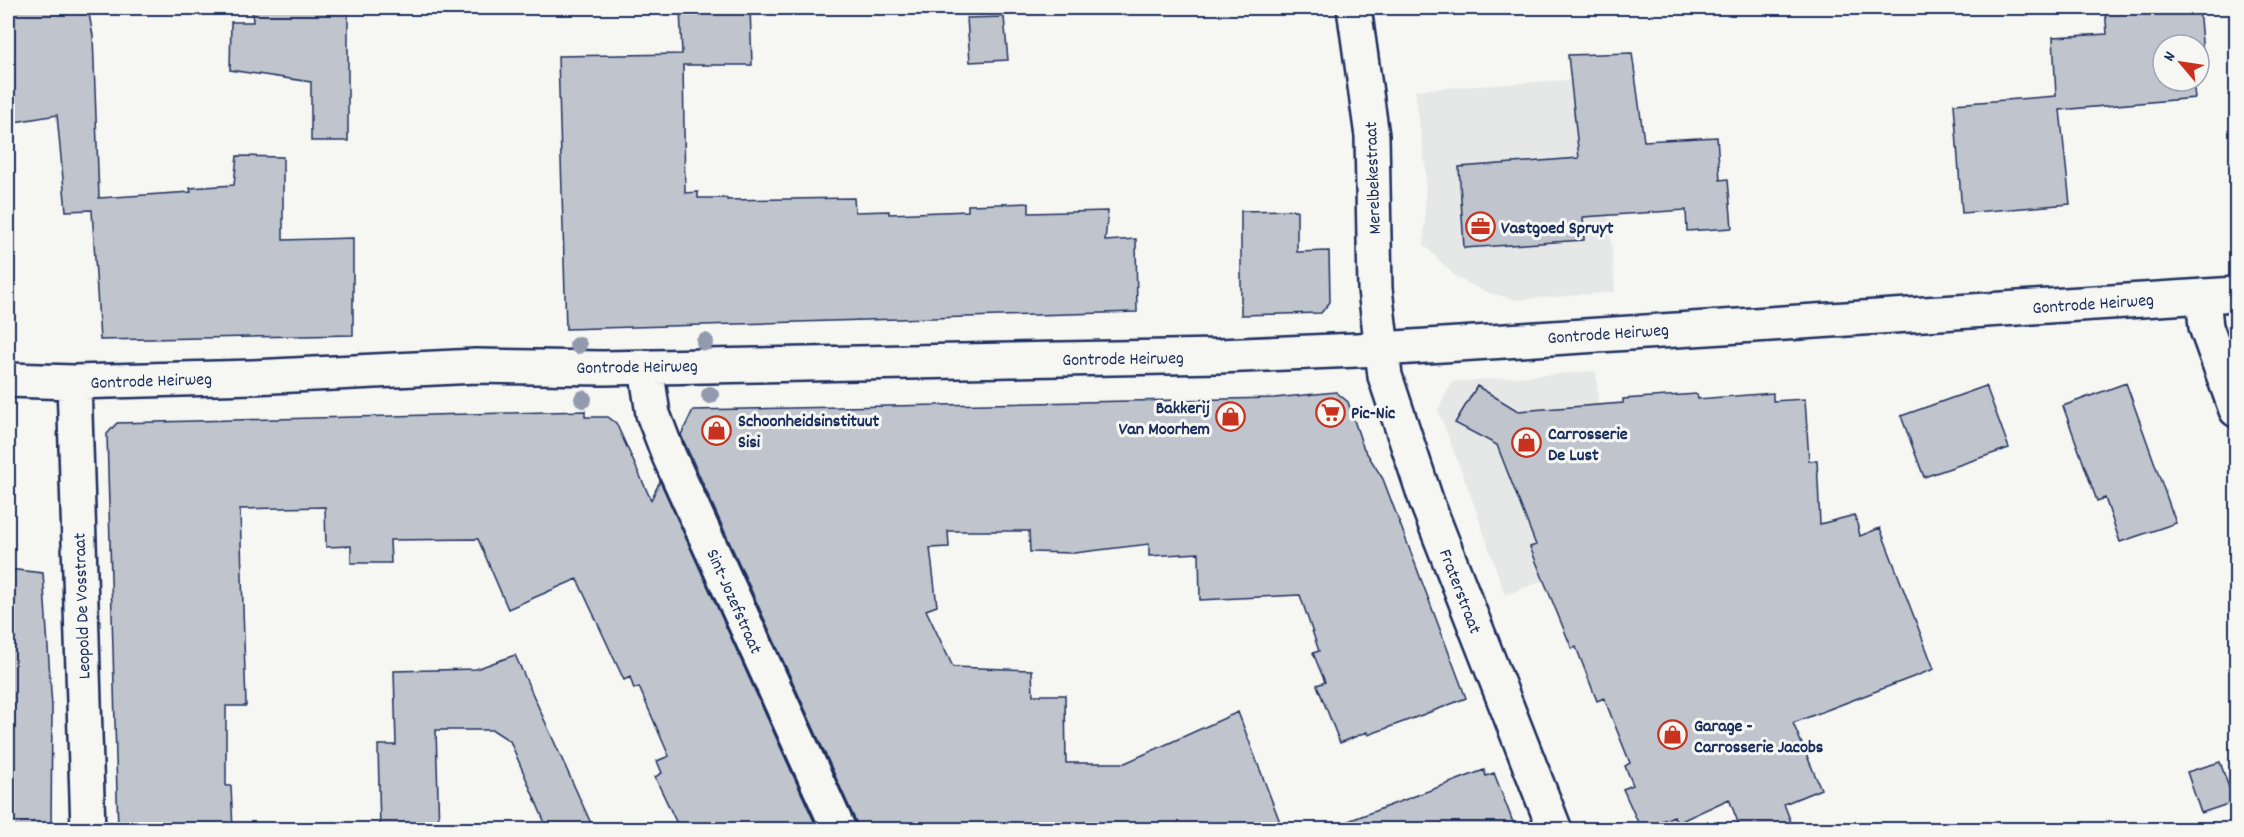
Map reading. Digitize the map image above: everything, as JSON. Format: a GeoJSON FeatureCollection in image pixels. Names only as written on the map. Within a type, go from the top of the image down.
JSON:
{"type":"FeatureCollection","features":[{"type":"Feature","properties":{"kind":"street","name":"Merelbekestraat"},"geometry":{"type":"LineString","coordinates":[[1354,8],[1373,143],[1375,289],[1380,349]]}},
{"type":"Feature","properties":{"kind":"street","name":"Gontrode Heirweg"},"geometry":{"type":"LineString","coordinates":[[8,380],[74,382],[253,377],[476,366],[646,367],[1219,356],[1380,349],[2236,294]]}},
{"type":"Feature","properties":{"kind":"street"},"geometry":{"type":"LineString","coordinates":[[2203,296],[2206,327],[2236,410]]}},
{"type":"Feature","properties":{"kind":"street","name":"Fraterstraat"},"geometry":{"type":"LineString","coordinates":[[1380,349],[1393,406],[1420,486],[1555,830]]}},
{"type":"Feature","properties":{"kind":"street","name":"Sint-Jozefstraat"},"geometry":{"type":"LineString","coordinates":[[646,367],[653,414],[669,456],[839,830]]}},
{"type":"Feature","properties":{"kind":"street","name":"Leopold De Vosstraat"},"geometry":{"type":"LineString","coordinates":[[74,382],[88,830]]}},
{"type":"Feature","properties":{"kind":"shaded area"},"geometry":{"type":"Polygon","coordinates":[[[1599,78],[1615,292],[1516,300],[1483,291],[1456,277],[1424,245],[1426,172],[1415,90],[1599,78]]]}},
{"type":"Feature","properties":{"kind":"shaded area"},"geometry":{"type":"Polygon","coordinates":[[[2231,329],[2236,329],[2236,369],[2229,346],[2231,329]]]}},
{"type":"Feature","properties":{"kind":"shaded area"},"geometry":{"type":"Polygon","coordinates":[[[1596,371],[1608,556],[1505,595],[1470,493],[1438,410],[1452,382],[1596,371]]]}},
{"type":"Feature","properties":{"kind":"building"},"geometry":{"type":"Polygon","coordinates":[[[8,8],[88,8],[93,36],[99,198],[191,192],[190,188],[234,185],[237,156],[283,157],[283,240],[353,238],[353,335],[100,340],[92,210],[66,211],[57,115],[8,123],[8,8]]]}},
{"type":"Feature","properties":{"kind":"building"},"geometry":{"type":"Polygon","coordinates":[[[252,8],[330,8],[330,13],[348,12],[348,141],[311,141],[311,82],[230,70],[231,22],[253,22],[252,8]]]}},
{"type":"Feature","properties":{"kind":"building"},"geometry":{"type":"Polygon","coordinates":[[[680,8],[750,8],[752,65],[683,65],[685,193],[698,192],[698,198],[727,198],[727,200],[854,198],[855,212],[889,211],[889,214],[968,211],[968,205],[1029,203],[1029,213],[1108,211],[1105,241],[1136,239],[1137,312],[566,329],[558,56],[682,54],[680,8]]]}},
{"type":"Feature","properties":{"kind":"building"},"geometry":{"type":"Polygon","coordinates":[[[2105,8],[2199,8],[2201,33],[2151,33],[2151,93],[2194,93],[2195,98],[2060,110],[2070,204],[1962,213],[1954,104],[2056,96],[2053,37],[2107,34],[2105,8]]]}},
{"type":"Feature","properties":{"kind":"building"},"geometry":{"type":"Polygon","coordinates":[[[1004,17],[1008,60],[970,62],[967,18],[1004,17]]]}},
{"type":"Feature","properties":{"kind":"building"},"geometry":{"type":"Polygon","coordinates":[[[1632,53],[1644,141],[1717,137],[1720,180],[1728,179],[1732,228],[1687,231],[1686,210],[1583,217],[1584,240],[1464,248],[1459,167],[1579,158],[1568,55],[1632,53]]]}},
{"type":"Feature","properties":{"kind":"building"},"geometry":{"type":"Polygon","coordinates":[[[1297,210],[1297,252],[1329,251],[1330,302],[1321,313],[1241,315],[1241,211],[1297,210]]]}},
{"type":"Feature","properties":{"kind":"building"},"geometry":{"type":"Polygon","coordinates":[[[2126,383],[2176,523],[2120,542],[2105,498],[2097,501],[2063,406],[2126,383]]]}},
{"type":"Feature","properties":{"kind":"building"},"geometry":{"type":"Polygon","coordinates":[[[1477,386],[1518,411],[1623,403],[1623,399],[1697,394],[1698,399],[1773,393],[1773,401],[1805,399],[1809,461],[1817,460],[1820,524],[1855,515],[1860,536],[1880,528],[1934,669],[1793,723],[1821,789],[1784,804],[1794,830],[1741,830],[1729,799],[1677,823],[1674,816],[1641,829],[1623,789],[1633,785],[1625,766],[1630,763],[1604,698],[1597,701],[1576,647],[1572,649],[1530,547],[1536,545],[1497,445],[1455,423],[1477,386]]]}},
{"type":"Feature","properties":{"kind":"building"},"geometry":{"type":"Polygon","coordinates":[[[1986,386],[2009,448],[1924,477],[1901,416],[1986,386]]]}},
{"type":"Feature","properties":{"kind":"building"},"geometry":{"type":"Polygon","coordinates":[[[1336,392],[1348,402],[1363,447],[1383,479],[1466,698],[1441,708],[1340,743],[1317,685],[1325,682],[1313,653],[1319,651],[1300,595],[1200,600],[1199,553],[1149,556],[1149,544],[1074,553],[1030,552],[1029,531],[948,531],[949,547],[930,548],[937,606],[926,610],[953,667],[1032,670],[1033,695],[1065,695],[1066,763],[1125,763],[1238,712],[1283,830],[857,830],[856,822],[681,435],[693,410],[1274,398],[1336,392]]]}},
{"type":"Feature","properties":{"kind":"building"},"geometry":{"type":"Polygon","coordinates":[[[585,411],[585,417],[608,417],[616,423],[651,500],[660,481],[818,830],[680,830],[655,777],[662,773],[657,761],[669,756],[639,687],[634,689],[630,677],[624,680],[577,579],[508,609],[478,539],[390,540],[391,563],[351,563],[351,546],[326,547],[325,507],[240,509],[246,706],[226,706],[226,786],[231,786],[233,830],[118,830],[107,434],[117,423],[585,411]]]}},
{"type":"Feature","properties":{"kind":"building"},"geometry":{"type":"Polygon","coordinates":[[[8,569],[43,573],[52,707],[51,830],[8,830],[8,569]]]}},
{"type":"Feature","properties":{"kind":"building"},"geometry":{"type":"Polygon","coordinates":[[[515,655],[594,830],[548,830],[510,741],[493,730],[436,730],[439,830],[380,830],[378,745],[396,745],[394,671],[476,669],[515,655]]]}},
{"type":"Feature","properties":{"kind":"building"},"geometry":{"type":"Polygon","coordinates":[[[2220,762],[2234,802],[2201,813],[2187,772],[2220,762]]]}},
{"type":"Feature","properties":{"kind":"building"},"geometry":{"type":"Polygon","coordinates":[[[1484,770],[1486,776],[1494,773],[1516,830],[1336,830],[1335,826],[1484,770]]]}},
{"type":"Feature","properties":{"kind":"place","name":"Vastgoed Spruyt"},"geometry":{"type":"Point","coordinates":[1480,227]}},
{"type":"Feature","properties":{"kind":"place","name":"Pic-Nic"},"geometry":{"type":"Point","coordinates":[1330,412]}},
{"type":"Feature","properties":{"kind":"place","name":"Bakkerij Van Moorhem"},"geometry":{"type":"Point","coordinates":[1231,417]}},
{"type":"Feature","properties":{"kind":"place","name":"Schoonheidsinstituut Sisi"},"geometry":{"type":"Point","coordinates":[717,430]}},
{"type":"Feature","properties":{"kind":"place","name":"Carrosserie De Lust"},"geometry":{"type":"Point","coordinates":[1527,443]}},
{"type":"Feature","properties":{"kind":"place","name":"Garage - Carrosserie Jacobs"},"geometry":{"type":"Point","coordinates":[1673,735]}}]}
